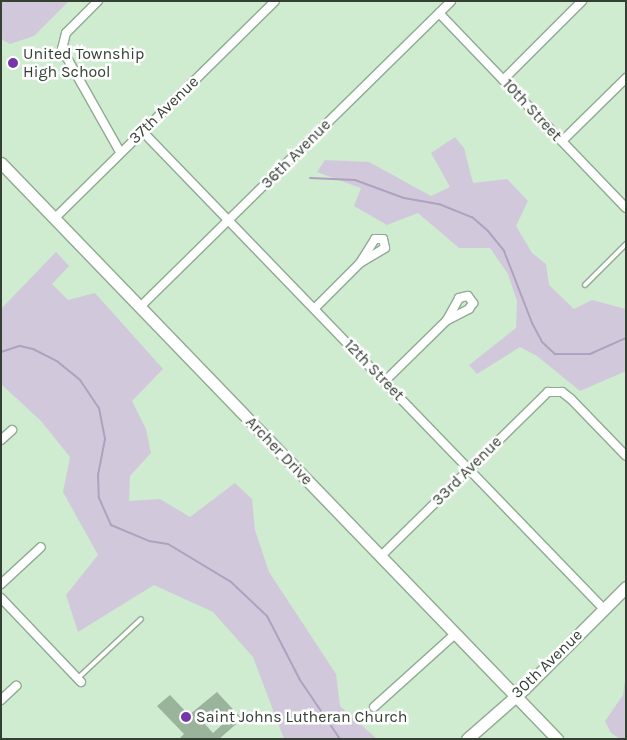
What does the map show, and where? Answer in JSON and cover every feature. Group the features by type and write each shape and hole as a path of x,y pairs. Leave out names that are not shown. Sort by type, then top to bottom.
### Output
{"street":[{"path":"98,1 66,33 62,44 67,61 120,152"},
{"name":"37th Avenue","path":"54,219 275,1"},
{"name":"36th Avenue","path":"140,307 451,1"},
{"path":"503,80 582,1"},
{"name":"10th Street","path":"438,14 626,208"},
{"path":"562,141 626,78"},
{"name":"12th Street","path":"142,131 604,609"},
{"name":"Archer Drive","path":"1,163 557,739"},
{"path":"315,308 360,263"},
{"path":"385,381 447,320"},
{"name":"33rd Avenue","path":"381,556 542,395 556,390 571,399 626,456"},
{"path":"1,440 12,430"},
{"path":"1,584 41,547"},
{"name":"30th Avenue","path":"467,739 516,696 626,587"},
{"path":"1,598 79,680"},
{"path":"374,707 455,634"},
{"path":"1,700 16,686"}],"lane":[{"path":"585,285 626,244"},
{"path":"79,680 140,619"}],"shaded area":[{"path":"1,1 69,1 34,36 10,44 1,39"},
{"path":"455,137 464,148 473,183 507,179 528,201 516,226 532,253 546,264 549,285 574,309 592,300 626,309 626,371 580,391 537,356 520,347 477,374 469,365 516,328 517,301 508,274 490,248 459,248 418,213 387,225 354,206 361,188 317,172 325,160 369,162 431,196 450,187 431,153"},
{"path":"56,252 69,266 52,284 68,300 95,293 163,369 132,401 146,429 151,453 130,476 129,501 160,499 190,517 235,483 252,499 255,530 269,572 336,674 340,706 377,739 284,739 253,657 213,612 154,585 78,632 66,595 98,555 63,492 70,457 41,421 1,384 1,309"},
{"path":"626,673 626,739 620,739 611,733 605,721 623,695"}],"building":[{"name":"Saint Johns Lutheran Church","path":"217,692 242,719 219,739 179,739 184,734 157,706 170,695 189,715","holes":["211,710 224,723 213,733 201,720"]}],"waterway":[{"path":"310,178 355,180 404,198 439,204 472,217 488,231 504,251 532,323 542,342 555,354 590,354 626,338"},
{"path":"1,352 20,346 33,349 58,362 80,380 99,408 105,439 98,474 99,498 111,525 149,541 168,544 231,582 267,616 300,680 340,739"}],"place":[{"name":"United Township High School","path":"13,63"},
{"name":"Saint Johns Lutheran Church","path":"186,717"}]}
